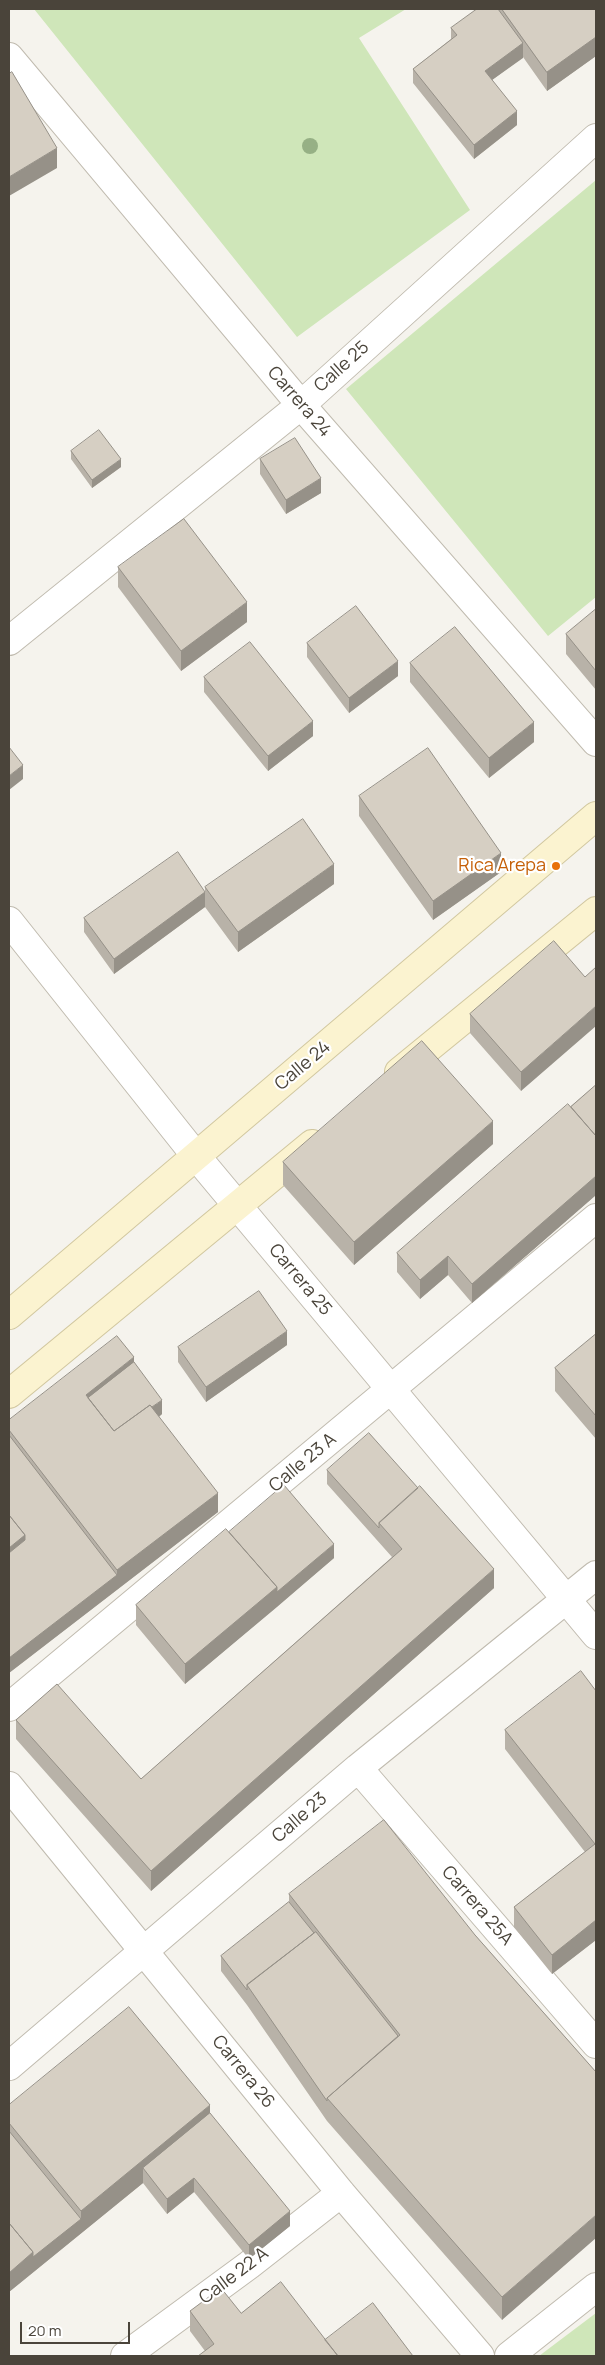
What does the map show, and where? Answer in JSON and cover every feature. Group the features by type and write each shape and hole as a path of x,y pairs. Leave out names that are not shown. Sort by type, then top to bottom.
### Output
{"street":[{"name":"Carrera 24","path":"9,57 301,405 596,742"},
{"name":"Calle 25","path":"9,641 301,405 596,138"},
{"name":"Calle 24","path":"9,1315 596,816"},
{"path":"382,1086 596,911"},
{"name":"Carrera 25","path":"9,921 196,1156 596,1635"},
{"path":"9,1394 329,1130"},
{"name":"Calle 23 A","path":"9,1707 392,1390 596,1218"},
{"name":"Calle 23","path":"9,2066 358,1768 596,1575"},
{"name":"Carrera 25A","path":"358,1768 596,2044"},
{"name":"Carrera 26","path":"9,1786 341,2193 480,2356"},
{"name":"Calle 22 A","path":"125,2356 249,2265 341,2193"},
{"path":"509,2356 596,2287"}],"green space":[{"path":"34,9 406,9 359,38 470,210 297,337"},
{"path":"596,180 596,597 548,636 346,389"},
{"path":"596,2313 595,2356 539,2356"}],"building":[{"path":"477,9 498,9 523,43 485,71 517,111 474,145 413,69 457,35 451,28"},
{"path":"502,9 596,9 596,37 547,72"},
{"path":"12,72 57,148 9,177 9,74"},
{"path":"99,430 121,459 92,480 71,451"},
{"path":"295,438 321,478 286,500 260,459"},
{"path":"184,519 247,602 181,651 118,567"},
{"path":"356,606 398,661 349,698 307,643"},
{"path":"596,609 596,671 566,634"},
{"path":"455,627 534,722 489,758 410,663"},
{"path":"250,642 313,721 268,756 204,677"},
{"path":"9,747 23,765 9,776"},
{"path":"428,748 501,853 433,901 359,796"},
{"path":"303,819 334,864 238,932 205,887"},
{"path":"178,852 205,892 114,959 84,918"},
{"path":"554,941 585,977 596,967 596,1006 521,1072 470,1014"},
{"path":"422,1041 493,1121 354,1242 283,1162"},
{"path":"596,1085 596,1136 571,1107"},
{"path":"568,1104 596,1136 596,1176 472,1284 448,1256 420,1280 397,1253"},
{"path":"259,1291 287,1331 206,1387 178,1347"},
{"path":"596,1334 596,1416 555,1368"},
{"path":"117,1336 134,1357 86,1395 114,1431 150,1405 218,1493 117,1570 9,1430 9,1420"},
{"path":"134,1362 162,1400 152,1407 150,1405 114,1431 88,1398"},
{"path":"369,1433 418,1488 379,1523 379,1528 327,1470"},
{"path":"9,1435 117,1575 9,1658 9,1553 25,1540 25,1535 9,1515"},
{"path":"284,1485 334,1544 277,1592 277,1587 229,1532"},
{"path":"420,1486 494,1569 151,1871 16,1720 57,1684 141,1779 402,1549 379,1523"},
{"path":"9,1515 25,1535 9,1548"},
{"path":"226,1529 277,1587 185,1664 136,1605"},
{"path":"581,1671 596,1691 596,1920 552,1955 514,1907 595,1844 505,1730"},
{"path":"384,1820 475,1935 596,2072 596,2215 502,2297 327,2098 400,2035 289,1894"},
{"path":"289,1902 314,1933 247,1985 247,1990 221,1956"},
{"path":"316,1932 398,2036 327,2098 327,2101 247,1985"},
{"path":"129,2007 210,2105 81,2211 9,2123 9,2105"},
{"path":"210,2113 290,2211 249,2245 194,2178 167,2199 143,2168"},
{"path":"9,2131 81,2219 33,2257 33,2252 9,2223"},
{"path":"9,2223 33,2252 9,2273"},
{"path":"281,2282 338,2356 198,2356 214,2344 190,2311 221,2288 241,2313"},
{"path":"373,2303 413,2356 338,2356 325,2340"}],"place":[{"name":"Rica Arepa","path":"556,866"}]}
